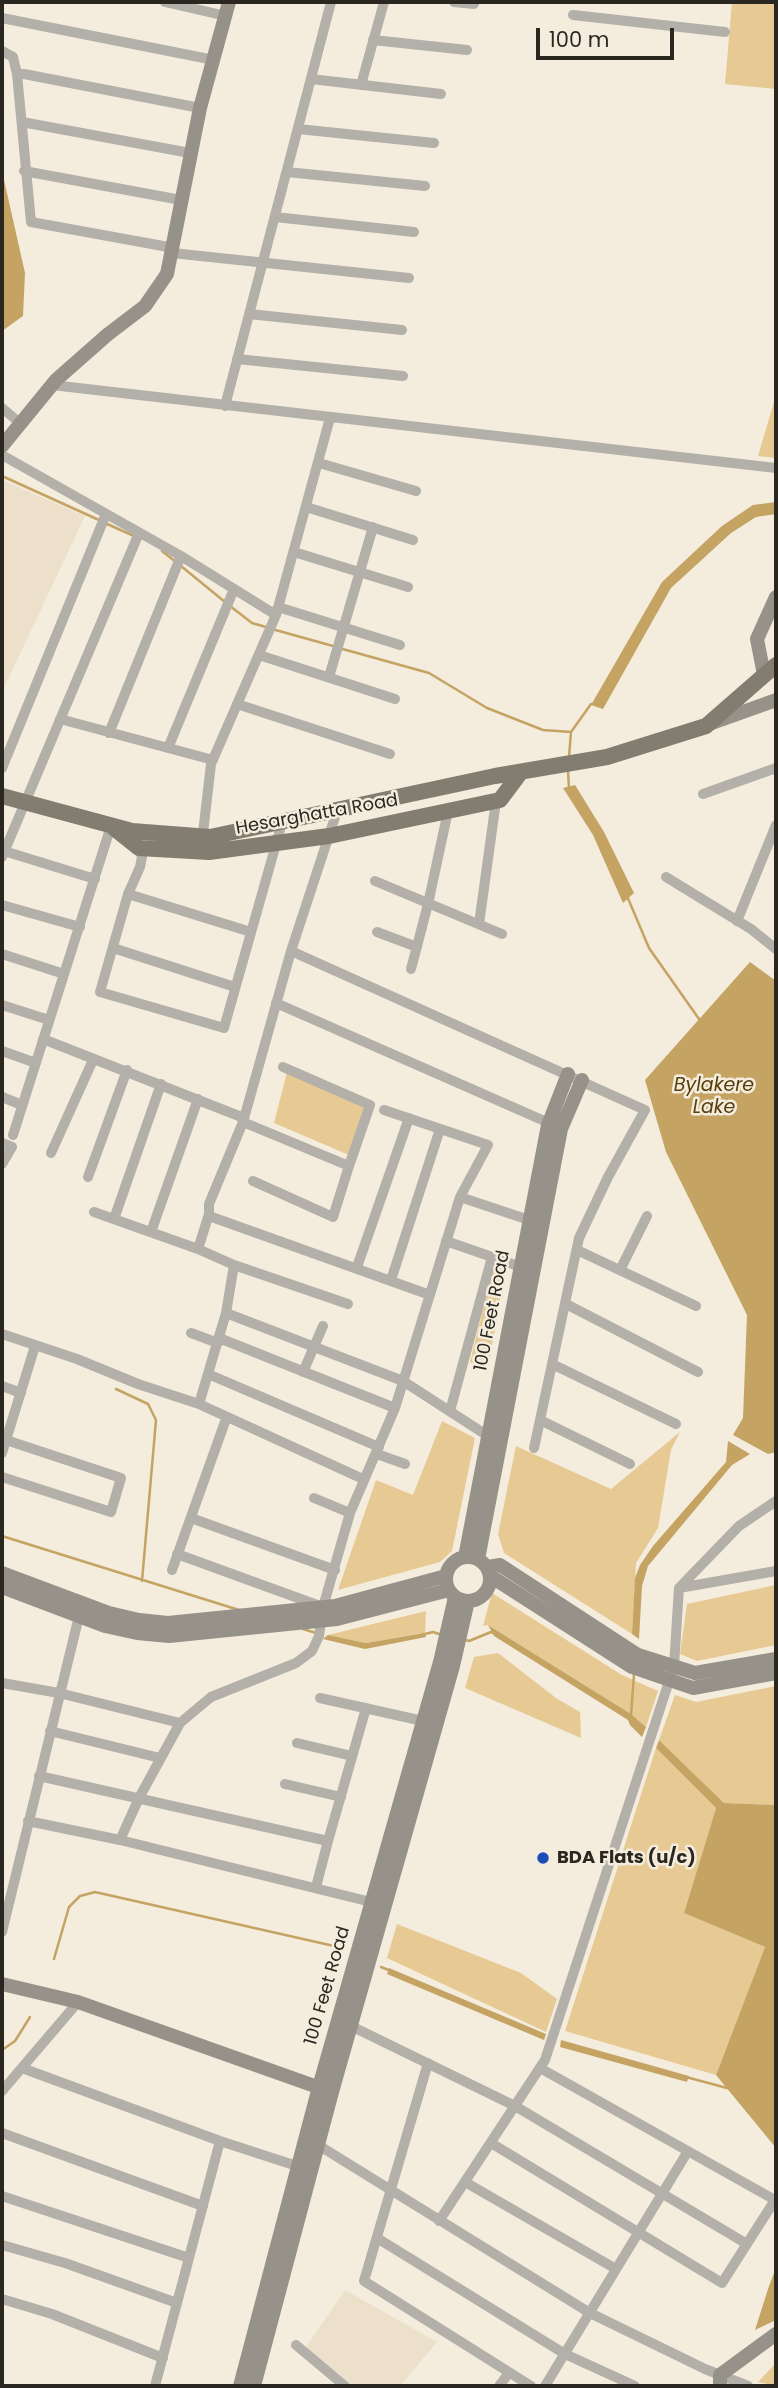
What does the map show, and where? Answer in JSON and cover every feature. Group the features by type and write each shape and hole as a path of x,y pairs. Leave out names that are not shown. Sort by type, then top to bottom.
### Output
{"main road":[{"path":"2,446 51,386 107,335 145,306 167,274 200,108 227,9"},
{"path":"706,726 770,670 757,639 776,597"},
{"name":"Hesarghatta Road","path":"2,796 131,831 211,837 522,772 607,757 776,701"},
{"path":"496,801 522,772"},
{"name":"Hesarghatta Road","path":"111,826 139,848 209,852 329,836 496,801"},
{"name":"100 Feet Road","path":"480,1566 488,1436 549,1122 575,1077"},
{"name":"100 Feet Road","path":"480,1566 561,1129 575,1077"},
{"path":"456,1598 453,1563 500,1566 620,1651 672,1673 698,1689 776,1673"},
{"path":"2,1587 81,1608 168,1622 322,1614 456,1598 477,1600 485,1593 480,1566"},
{"path":"2,1573 81,1608"},
{"name":"100 Feet Road","path":"254,2386 304,2169 318,2145 325,2089 351,2026 446,1664 456,1598"},
{"path":"672,1673 699,1674 776,1659"},
{"name":"100 Feet Road","path":"240,2386 304,2169 372,1902 423,1721 446,1664"},
{"path":"2,1984 78,2002 325,2089"},
{"path":"720,2381 776,2334"}],"street":[{"path":"166,2 227,9"},
{"path":"225,406 331,2"},
{"path":"361,85 384,2"},
{"path":"454,2 474,4"},
{"path":"573,15 725,32"},
{"path":"2,18 214,60"},
{"path":"373,40 467,50"},
{"path":"2,51 13,57 17,74 23,122 24,171 31,222 173,251 409,278"},
{"path":"17,74 200,108"},
{"path":"311,79 441,94"},
{"path":"23,122 190,153"},
{"path":"298,129 434,143"},
{"path":"24,171 181,200"},
{"path":"286,172 425,186"},
{"path":"275,217 414,232"},
{"path":"249,314 402,330"},
{"path":"237,359 403,376"},
{"path":"51,386 776,468"},
{"path":"2,408 20,423"},
{"path":"203,833 213,760 277,611 330,418"},
{"path":"2,455 277,611 400,645"},
{"path":"319,463 416,491"},
{"path":"306,507 413,540"},
{"path":"2,768 106,514"},
{"path":"329,677 373,527"},
{"path":"94,879 3,854 139,533"},
{"path":"293,552 408,587"},
{"path":"109,733 181,556"},
{"path":"168,748 234,589"},
{"path":"259,654 395,699"},
{"path":"237,704 390,754"},
{"path":"60,719 213,760"},
{"path":"703,794 776,768"},
{"path":"479,924 496,801"},
{"path":"198,1249 209,1216 209,1204 243,1120 291,951 337,811"},
{"path":"411,969 448,811"},
{"path":"131,831 142,857 128,894 100,992 224,1028 282,823"},
{"path":"737,921 776,825"},
{"path":"13,1135 111,826"},
{"path":"666,877 751,929 776,950"},
{"path":"375,881 502,934"},
{"path":"128,894 251,932"},
{"path":"2,905 79,927"},
{"path":"377,932 417,947"},
{"path":"113,948 235,987"},
{"path":"291,951 645,1110 608,1177 579,1238 534,1448"},
{"path":"2,954 64,974"},
{"path":"276,1003 549,1122"},
{"path":"2,1005 49,1020"},
{"path":"43,1040 198,1099 349,1166"},
{"path":"2,1051 36,1063"},
{"path":"51,1153 93,1060"},
{"path":"253,1181 333,1216 370,1105 283,1067"},
{"path":"88,1177 127,1070"},
{"path":"114,1219 161,1084"},
{"path":"2,1097 22,1105"},
{"path":"150,1232 198,1099"},
{"path":"120,1840 139,1798 180,1723 211,1697 296,1663 312,1651 319,1636 322,1614 350,1513 395,1408 460,1197 488,1144 384,1110"},
{"path":"356,1267 409,1118"},
{"path":"391,1280 440,1129"},
{"path":"2,1143 12,1147 2,1164"},
{"path":"460,1197 530,1220"},
{"path":"93,1212 348,1304"},
{"path":"209,1216 430,1295"},
{"path":"620,1270 647,1216"},
{"path":"446,1241 521,1267"},
{"path":"577,1250 696,1306"},
{"path":"450,1411 492,1257"},
{"path":"199,1404 226,1313 234,1265"},
{"path":"566,1304 698,1372"},
{"path":"226,1313 403,1381 488,1436"},
{"path":"303,1372 323,1326"},
{"path":"191,1333 218,1340 395,1408"},
{"path":"2,1334 199,1404 363,1479"},
{"path":"2,1453 5,1434 35,1346"},
{"path":"552,1364 676,1424"},
{"path":"208,1374 405,1464"},
{"path":"2,1386 21,1393"},
{"path":"172,1570 226,1419"},
{"path":"540,1420 630,1464"},
{"path":"2,1477 111,1512 121,1479 5,1434"},
{"path":"314,1498 350,1513"},
{"path":"439,2221 545,2060 672,1673 679,1588 739,1525 776,1501"},
{"path":"191,1518 335,1570"},
{"path":"177,1554 322,1614"},
{"path":"679,1588 776,1571"},
{"path":"2,1932 81,1608"},
{"path":"2,1683 59,1693 180,1723"},
{"path":"320,1698 423,1721"},
{"path":"316,1887 366,1708"},
{"path":"50,1731 160,1758"},
{"path":"297,1743 352,1756"},
{"path":"39,1776 328,1841"},
{"path":"285,1784 341,1797"},
{"path":"28,1821 120,1840 372,1902"},
{"path":"2,2091 78,2002"},
{"path":"351,2026 515,2106 747,2244"},
{"path":"428,2063 365,2281 531,2386"},
{"path":"22,2068 304,2169"},
{"path":"491,2143 722,2283 775,2200 540,2068"},
{"path":"2,2133 203,2206"},
{"path":"155,2386 220,2141"},
{"path":"318,2145 590,2313 720,2381 748,2386"},
{"path":"545,2386 688,2151"},
{"path":"465,2182 616,2269"},
{"path":"2,2196 189,2258"},
{"path":"377,2238 565,2354 635,2386"},
{"path":"2,2245 65,2263 177,2303"},
{"path":"2,2299 52,2314 163,2358"},
{"path":"296,2345 342,2385"},
{"path":"499,2386 509,2373"}],"shaded area":[{"path":"732,2 776,2 776,89 725,84"},
{"path":"776,395 776,458 758,456"},
{"path":"2,480 85,516 2,692"},
{"path":"287,1072 364,1107 349,1155 274,1123"},
{"path":"494,1265 506,1269 487,1373 470,1362"},
{"path":"442,1421 475,1438 452,1551 440,1562 338,1590 376,1480 413,1495"},
{"path":"680,1432 671,1450 658,1528 636,1563 632,1634 504,1553 498,1534 516,1446 611,1489"},
{"path":"776,1585 776,1645 697,1661 680,1654 687,1604"},
{"path":"492,1593 622,1675 658,1691 646,1727 631,1714 488,1625 483,1626"},
{"path":"426,1611 425,1633 366,1643 328,1635"},
{"path":"498,1653 556,1698 580,1712 581,1738 465,1688 474,1657"},
{"path":"776,1686 776,1805 724,1803 659,1740 675,1695 696,1702"},
{"path":"656,1748 716,1808 684,1913 765,1947 716,2075 565,2031"},
{"path":"397,1924 521,1973 557,1999 546,2032 387,1958"},
{"path":"345,2290 437,2342 400,2386 354,2386 306,2347"},
{"path":"776,2363 776,2386 758,2382"}],"water":[{"path":"2,171 25,273 23,316 2,331"},
{"path":"776,502 776,514 756,517 731,533 671,588 603,709 591,705 662,582 722,526 753,505"},
{"path":"575,785 604,832 634,893 623,903 593,835 563,788"},
{"name":"Bylakere Lake","path":"750,962 776,981 776,1452 768,1454 733,1435 743,1418 747,1315 666,1152 645,1080"},
{"path":"728,1441 750,1454 732,1465 648,1566 642,1586 639,1639 632,1634 635,1578 640,1565 653,1546 726,1462"},
{"path":"488,1625 631,1714 646,1727 642,1737 628,1720 494,1636"},
{"path":"425,1633 426,1637 365,1649 323,1639 328,1635 366,1643"},
{"path":"659,1740 724,1803 776,1805 776,2148 716,2075 765,1947 684,1913 716,1808 656,1748"},
{"path":"389,1968 546,2034 544,2040 387,1974"},
{"path":"561,2040 689,2076 687,2082 560,2047"},
{"path":"776,2268 776,2320 755,2330 769,2286"}],"waterway":[{"path":"2,476 99,520"},
{"path":"105,523 134,536"},
{"path":"162,551 176,562"},
{"path":"181,566 225,602"},
{"path":"230,606 252,623 266,627"},
{"path":"272,629 333,646"},
{"path":"339,648 429,673 487,708 543,730 571,732"},
{"path":"569,757 571,732 591,704"},
{"path":"568,771 569,789"},
{"path":"627,896 649,948 699,1019"},
{"path":"116,1389 148,1404 156,1420 142,1581"},
{"path":"2,1536 239,1610"},
{"path":"303,1629 316,1633"},
{"path":"421,1635 433,1632 442,1635"},
{"path":"466,1640 491,1632 495,1634"},
{"path":"631,1715 634,1674"},
{"path":"54,1959 69,1907 80,1896 95,1892 334,1946"},
{"path":"381,1967 391,1971"},
{"path":"2,2050 15,2041 30,2017"},
{"path":"686,2077 727,2088"}],"place":[{"name":"BDA Flats (u/c)","path":"543,1858"}]}
